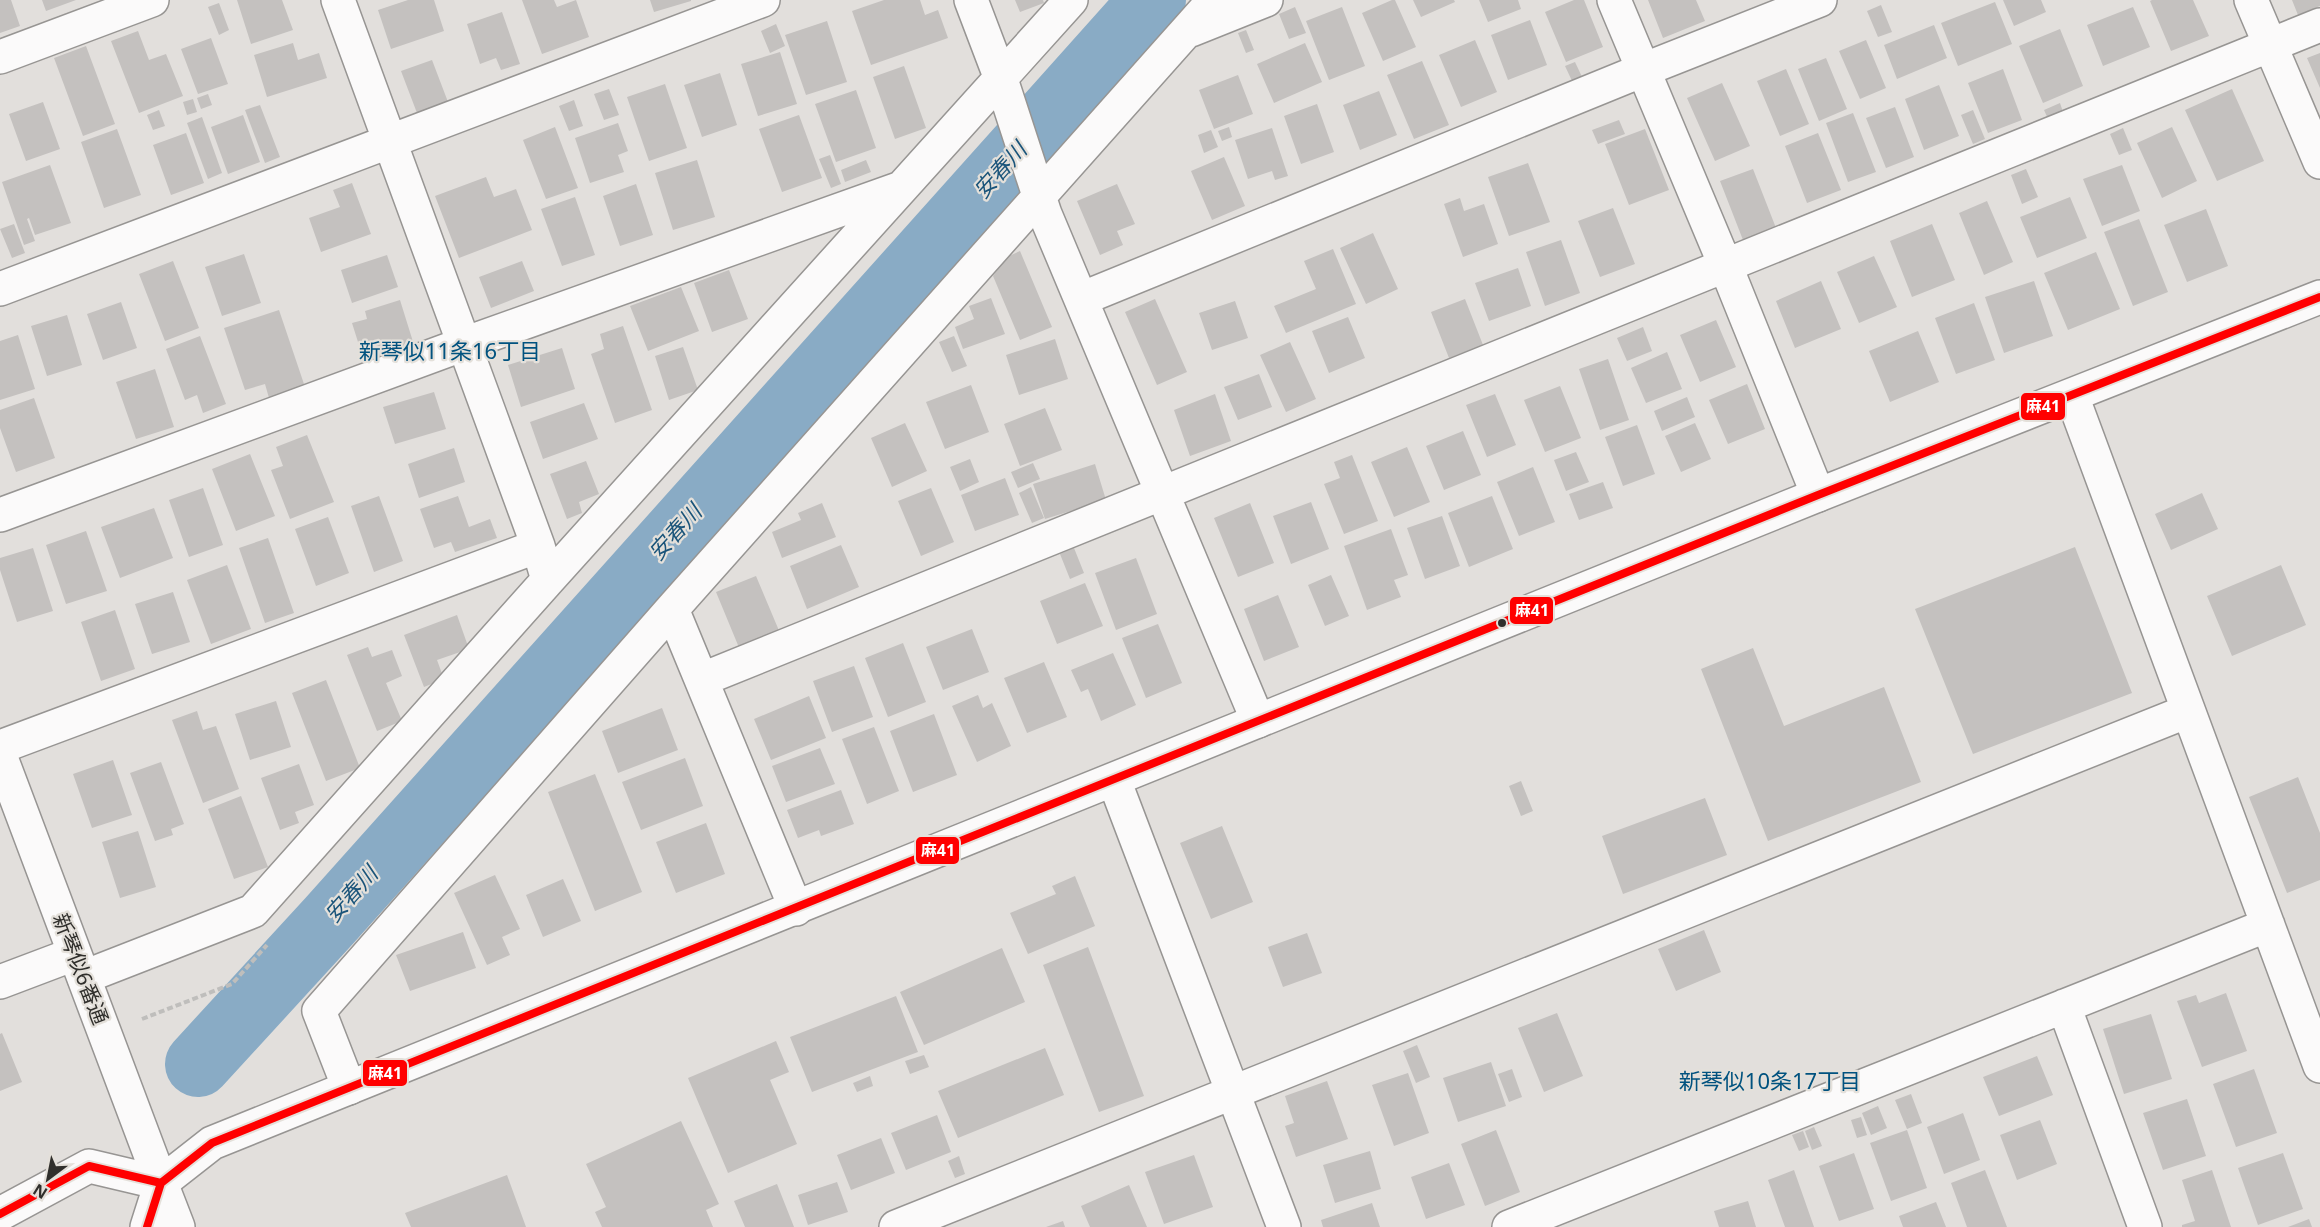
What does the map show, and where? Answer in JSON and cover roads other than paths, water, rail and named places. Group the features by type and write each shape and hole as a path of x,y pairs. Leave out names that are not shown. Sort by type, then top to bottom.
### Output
{"street":[{"path":"0,57 152,0"},
{"path":"338,0 538,546 548,580"},
{"path":"0,289 763,0"},
{"path":"971,0 1001,79 1036,185 1081,299 1258,721"},
{"path":"0,982 79,966 253,911 1071,0"},
{"path":"349,1088 319,1011 672,609 1036,185 1214,0"},
{"path":"1184,33 1266,0"},
{"path":"1614,0 1726,267 1818,495"},
{"path":"1081,299 1821,0"},
{"path":"2251,0 2320,162"},
{"path":"703,679 2320,25"},
{"path":"0,515 464,344 903,187"},
{"path":"147,1227 161,1183 212,1143 1818,495 2320,297"},
{"path":"2072,396 2320,1066"},
{"path":"0,747 538,546"},
{"path":"672,609 703,679 796,909"},
{"path":"896,1227 2188,711"},
{"name":"新琴似6番通","path":"0,755 178,1227"},
{"path":"1114,780 1284,1227"},
{"path":"1509,1227 2268,925"},
{"path":"2064,1006 2142,1226"},
{"path":"0,1214 89,1166 161,1183"}],"waterway":[{"name":"安春川","path":"198,1064 330,920 1153,0"}],"district":[{"name":"新琴似11条16丁目","path":"450,351"},
{"name":"新琴似10条17丁目","path":"1770,1081"}]}
